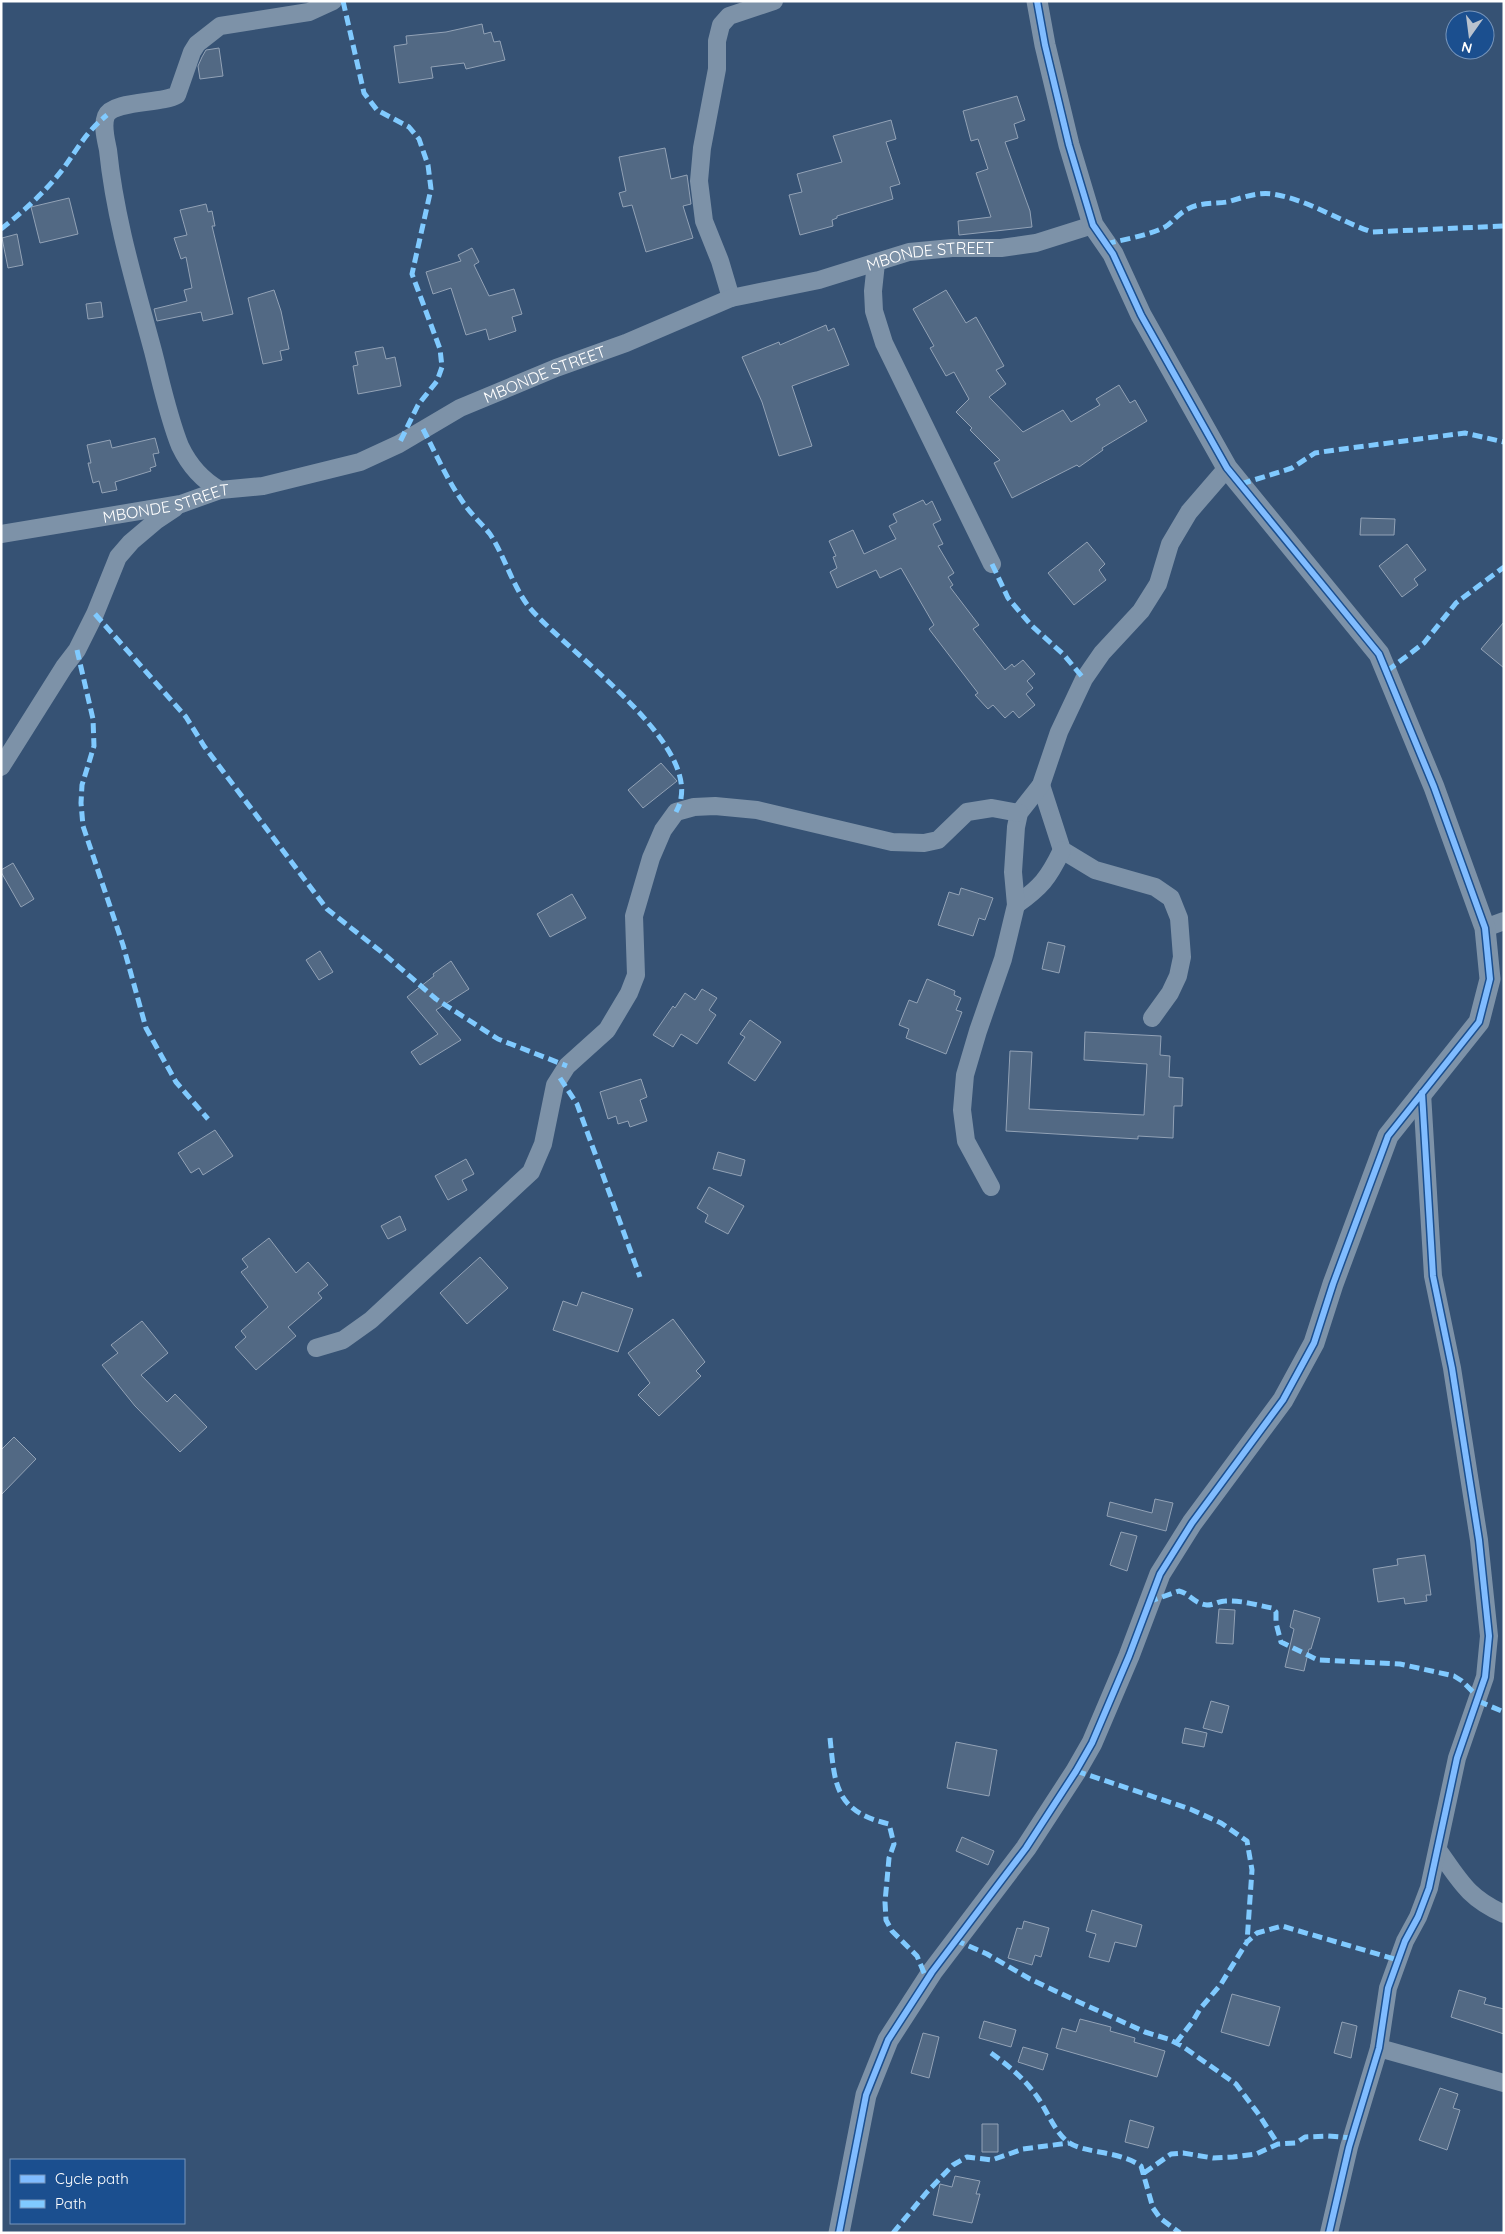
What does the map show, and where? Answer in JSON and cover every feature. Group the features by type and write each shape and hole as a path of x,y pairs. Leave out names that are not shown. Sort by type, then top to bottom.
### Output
{"street":[{"path":"220,490 206,482 192,467 180,446 120,233 110,171 105,121 108,112 117,108 166,99 177,95 192,52 197,44 220,26 309,12 334,1"},
{"path":"731,298 720,261 704,221 699,180 702,148 717,69 717,41 721,25 729,16 774,1"},
{"path":"839,2233 866,2096 888,2040 955,1940 1026,1848 1092,1743 1160,1574 1192,1523 1283,1400 1314,1344 1333,1284 1388,1136 1479,1022 1490,979 1494,924 1434,787 1379,654 1227,468 1141,316 1113,254 1093,224 1069,145 1045,45 1037,1"},
{"name":"MBONDE STREET","path":"1,534 181,504 220,490 263,486 360,462 399,444 460,408 556,368 626,343 731,298 819,280 909,252 952,248 1001,248 1036,243 1093,224"},
{"path":"876,263 873,291 874,311 884,343 992,564"},
{"path":"991,1187 966,1141 962,1110 965,1075 1003,959 1016,906 1014,864 1016,826 1019,813 1041,785 1059,732 1084,679 1102,654 1141,611 1158,584 1170,544 1190,512 1227,468"},
{"path":"1,767 64,666 77,650 95,614 118,557 131,542 157,520 181,504"},
{"path":"1041,785 1062,850 1095,870 1155,887 1171,898 1179,918 1182,957 1178,976 1170,993 1152,1018"},
{"path":"316,1348 343,1340 371,1320 531,1172 543,1144 555,1085 567,1066 606,1030 629,993 636,975 634,916 651,858 663,830 676,812 694,807 715,806 756,810 892,842 924,843 938,840 967,812 992,808 1019,813"},
{"path":"1016,906 1039,888 1051,872 1062,850"},
{"path":"1329,2233 1349,2147 1379,2048 1388,1988 1403,1947 1429,1888 1457,1758 1485,1677 1489,1636 1479,1540 1452,1368 1433,1276 1422,1093"},
{"path":"1438,1850 1465,1888 1483,1905 1504,1914"},
{"path":"1379,2048 1504,2083"}],"building":[{"path":"482,24 484,34 491,32 494,42 500,41 505,60 466,69 464,63 431,67 433,78 399,83 394,46 407,44 406,36 446,32"},
{"path":"219,48 223,76 200,79 198,66 206,50"},
{"path":"1017,96 1025,120 1014,124 1018,138 1005,142 1030,211 1032,227 959,235 958,221 991,217 976,173 988,169 978,139 971,141 963,111"},
{"path":"891,120 896,139 886,142 900,184 890,187 893,199 837,216 837,218 832,220 833,226 800,235 789,195 802,192 797,174 842,162 833,136"},
{"path":"665,148 671,179 687,175 691,204 683,206 693,238 646,252 632,205 623,207 619,193 626,191 619,157"},
{"path":"69,198 78,234 40,243 31,207"},
{"path":"206,204 208,212 212,211 215,226 212,226 233,314 203,321 201,312 157,321 154,309 187,301 184,290 192,288 186,257 181,259 174,238 187,235 180,210"},
{"path":"17,234 23,265 8,268 2,238"},
{"path":"472,248 479,262 474,265 489,296 514,289 522,314 512,317 516,331 489,340 486,329 466,335 451,288 433,294 426,272 461,261 458,255"},
{"path":"274,290 281,311 289,349 280,351 282,360 263,364 248,298"},
{"path":"946,290 966,323 976,317 1004,366 996,370 1006,384 989,397 1023,432 1063,410 1071,422 1100,405 1096,399 1119,385 1130,403 1135,400 1147,421 1102,448 1103,450 1079,467 1077,465 1012,498 994,463 1000,460 970,430 972,428 956,412 969,399 954,372 946,376 930,348 934,346 913,309"},
{"path":"101,302 103,317 88,319 86,304"},
{"path":"826,325 828,331 834,328 849,365 792,386 812,446 779,456 762,402 742,357 779,342 780,345"},
{"path":"383,347 386,359 395,357 401,386 358,394 353,366 358,365 355,352"},
{"path":"155,438 159,453 153,454 156,466 150,468 151,471 115,482 117,490 102,493 99,481 93,483 88,463 91,463 87,445 110,440 112,448"},
{"path":"923,500 926,505 932,501 941,520 933,524 943,544 938,546 954,573 948,577 953,585 950,587 979,625 973,629 1005,670 1012,664 1014,667 1023,660 1035,674 1027,681 1033,688 1026,694 1035,705 1019,718 1013,711 1005,718 993,705 988,709 975,695 978,693 929,629 934,625 901,568 880,578 876,570 837,588 830,572 837,568 833,557 836,556 829,541 853,530 864,554 896,539 889,526 897,522 893,514"},
{"path":"1361,518 1395,519 1394,535 1360,535"},
{"path":"1087,542 1105,564 1099,570 1106,580 1074,605 1048,573"},
{"path":"1407,544 1426,570 1414,579 1418,585 1402,597 1379,566"},
{"path":"1504,622 1504,668 1481,649"},
{"path":"661,763 677,781 643,808 628,790"},
{"path":"13,863 34,899 21,907 1,872 1,870"},
{"path":"961,888 993,898 985,920 979,918 973,936 938,925 949,892 959,895"},
{"path":"572,894 586,918 550,937 537,914"},
{"path":"1048,942 1065,946 1059,973 1042,969"},
{"path":"320,951 333,972 319,980 306,960"},
{"path":"451,961 469,989 436,1010 461,1040 420,1065 411,1052 438,1034 407,997"},
{"path":"927,979 955,991 954,995 961,998 956,1010 962,1012 946,1054 906,1038 909,1029 899,1025 909,1000 917,1003"},
{"path":"702,989 717,998 709,1010 716,1015 697,1044 681,1034 673,1047 653,1035 673,1006 675,1008 685,993 695,1000"},
{"path":"750,1020 781,1042 755,1081 728,1063 745,1037 740,1034"},
{"path":"1085,1032 1161,1036 1160,1055 1170,1056 1169,1077 1183,1078 1182,1106 1174,1106 1173,1138 1138,1136 1138,1139 1006,1131 1010,1051 1032,1052 1029,1109 1144,1115 1147,1064 1084,1060"},
{"path":"641,1079 647,1097 640,1100 647,1121 630,1127 628,1121 618,1124 616,1116 608,1119 600,1092"},
{"path":"215,1130 233,1156 203,1175 199,1168 191,1173 178,1153"},
{"path":"718,1152 745,1160 741,1176 713,1169"},
{"path":"466,1159 474,1174 462,1180 467,1190 448,1200 435,1176"},
{"path":"709,1187 744,1206 728,1234 705,1222 708,1215 697,1208"},
{"path":"400,1216 406,1230 388,1239 381,1226"},
{"path":"269,1238 296,1273 308,1262 328,1285 318,1293 322,1298 288,1327 296,1336 256,1370 235,1347 246,1337 241,1331 268,1307 241,1272 248,1267 242,1259"},
{"path":"480,1257 508,1288 467,1324 440,1293"},
{"path":"582,1292 633,1309 618,1352 553,1330 563,1301 577,1306"},
{"path":"673,1319 705,1362 696,1371 701,1376 659,1416 638,1395 650,1383 628,1353"},
{"path":"142,1321 168,1353 141,1375 167,1402 175,1394 207,1427 180,1452 135,1406 102,1365 118,1353 111,1345"},
{"path":"14,1437 36,1459 1,1495 1,1450"},
{"path":"1155,1499 1173,1503 1166,1531 1107,1516 1110,1502 1152,1513"},
{"path":"1121,1532 1137,1536 1127,1571 1110,1565"},
{"path":"1425,1555 1431,1595 1426,1595 1427,1601 1405,1604 1404,1598 1378,1602 1373,1569 1398,1565 1397,1559"},
{"path":"1219,1609 1235,1610 1233,1644 1216,1643"},
{"path":"1294,1610 1320,1618 1311,1649 1309,1649 1304,1671 1285,1667 1294,1629 1290,1627"},
{"path":"1211,1701 1229,1706 1222,1733 1203,1728"},
{"path":"1185,1728 1207,1733 1204,1747 1182,1743"},
{"path":"956,1742 997,1750 989,1796 947,1788"},
{"path":"962,1837 994,1851 988,1865 956,1851"},
{"path":"1092,1910 1142,1925 1136,1947 1115,1942 1109,1962 1089,1957 1096,1934 1086,1931"},
{"path":"1024,1921 1049,1928 1041,1957 1035,1955 1032,1965 1008,1958 1017,1928 1022,1929"},
{"path":"1459,1990 1486,1998 1484,2004 1504,2009 1504,2034 1451,2017"},
{"path":"1232,1994 1280,2007 1269,2046 1221,2032"},
{"path":"1080,2019 1111,2027 1110,2031 1135,2038 1134,2042 1165,2051 1157,2077 1056,2048 1062,2028 1076,2032"},
{"path":"984,2021 1016,2030 1011,2047 979,2038"},
{"path":"1342,2022 1357,2026 1351,2058 1334,2053"},
{"path":"923,2033 939,2037 929,2078 911,2073"},
{"path":"1023,2047 1048,2054 1043,2070 1018,2062"},
{"path":"1440,2088 1458,2094 1453,2108 1460,2110 1447,2150 1419,2140"},
{"path":"1130,2120 1154,2127 1148,2148 1125,2142"},
{"path":"982,2124 998,2124 998,2152 982,2152"},
{"path":"955,2176 980,2181 976,2194 980,2194 972,2223 933,2215 940,2184 952,2187"}],"marked path":[{"path":"343,1 364,93 377,110 409,127 419,139 428,165 431,189 412,274 440,349 442,367 437,381 418,405 399,444"},
{"path":"1,229 49,185 88,134 107,115"},
{"path":"1106,244 1143,235 1165,227 1191,207 1227,202 1260,194 1272,194 1298,200 1372,232 1504,226"},
{"path":"423,429 459,496 490,534 518,590 529,607 546,625 623,695 667,748 679,774 681,798 676,812"},
{"path":"1241,484 1292,468 1315,453 1465,433 1504,442"},
{"path":"992,564 1008,598 1031,625 1064,655 1084,679"},
{"path":"1387,671 1424,643 1456,603 1504,567"},
{"path":"95,614 186,717 204,746 327,909 384,954 436,999 498,1039 567,1066"},
{"path":"77,650 93,719 94,746 82,785 83,826 123,945 146,1028 176,1082 208,1119"},
{"path":"560,1078 577,1104 640,1277"},
{"path":"1148,1602 1179,1591 1207,1605 1231,1601 1272,1608 1276,1612 1276,1623 1281,1642 1318,1660 1400,1664 1454,1676 1462,1681 1479,1698"},
{"path":"1478,1701 1504,1712"},
{"path":"830,1738 834,1770 841,1794 848,1804 858,1812 871,1819 889,1824 894,1844 889,1858 885,1902 886,1920 892,1931 917,1956 927,1980"},
{"path":"1076,1771 1190,1809 1221,1823 1247,1841 1252,1870 1247,1942"},
{"path":"1176,2043 1200,2009 1221,1984 1247,1942 1257,1933 1282,1926 1398,1960"},
{"path":"955,1940 987,1954 1030,1979 1081,2003 1145,2032 1168,2039 1182,2046 1236,2084 1278,2144"},
{"path":"991,2053 1028,2085 1059,2133 1068,2142 1083,2149 1122,2157 1141,2166 1153,2208 1160,2218 1180,2233"},
{"path":"1144,2173 1171,2154 1183,2153 1213,2158 1233,2157 1256,2154 1278,2144 1296,2143 1305,2137 1352,2138"},
{"path":"893,2233 927,2192 953,2165 967,2157 992,2160 1023,2149 1069,2143"}],"cycle path":[{"path":"839,2233 866,2095 888,2040 932,1972 1026,1848 1092,1743 1129,1656 1160,1574 1192,1523 1283,1400 1314,1343 1333,1284 1388,1136 1479,1022 1490,979 1485,928 1434,787 1379,654 1227,468 1141,315 1113,254 1093,225 1069,145 1045,45 1037,1"},
{"path":"1329,2233 1349,2147 1379,2048 1388,1988 1405,1941 1418,1917 1429,1888 1457,1758 1485,1677 1489,1636 1479,1540 1452,1368 1433,1276 1422,1093"}]}
